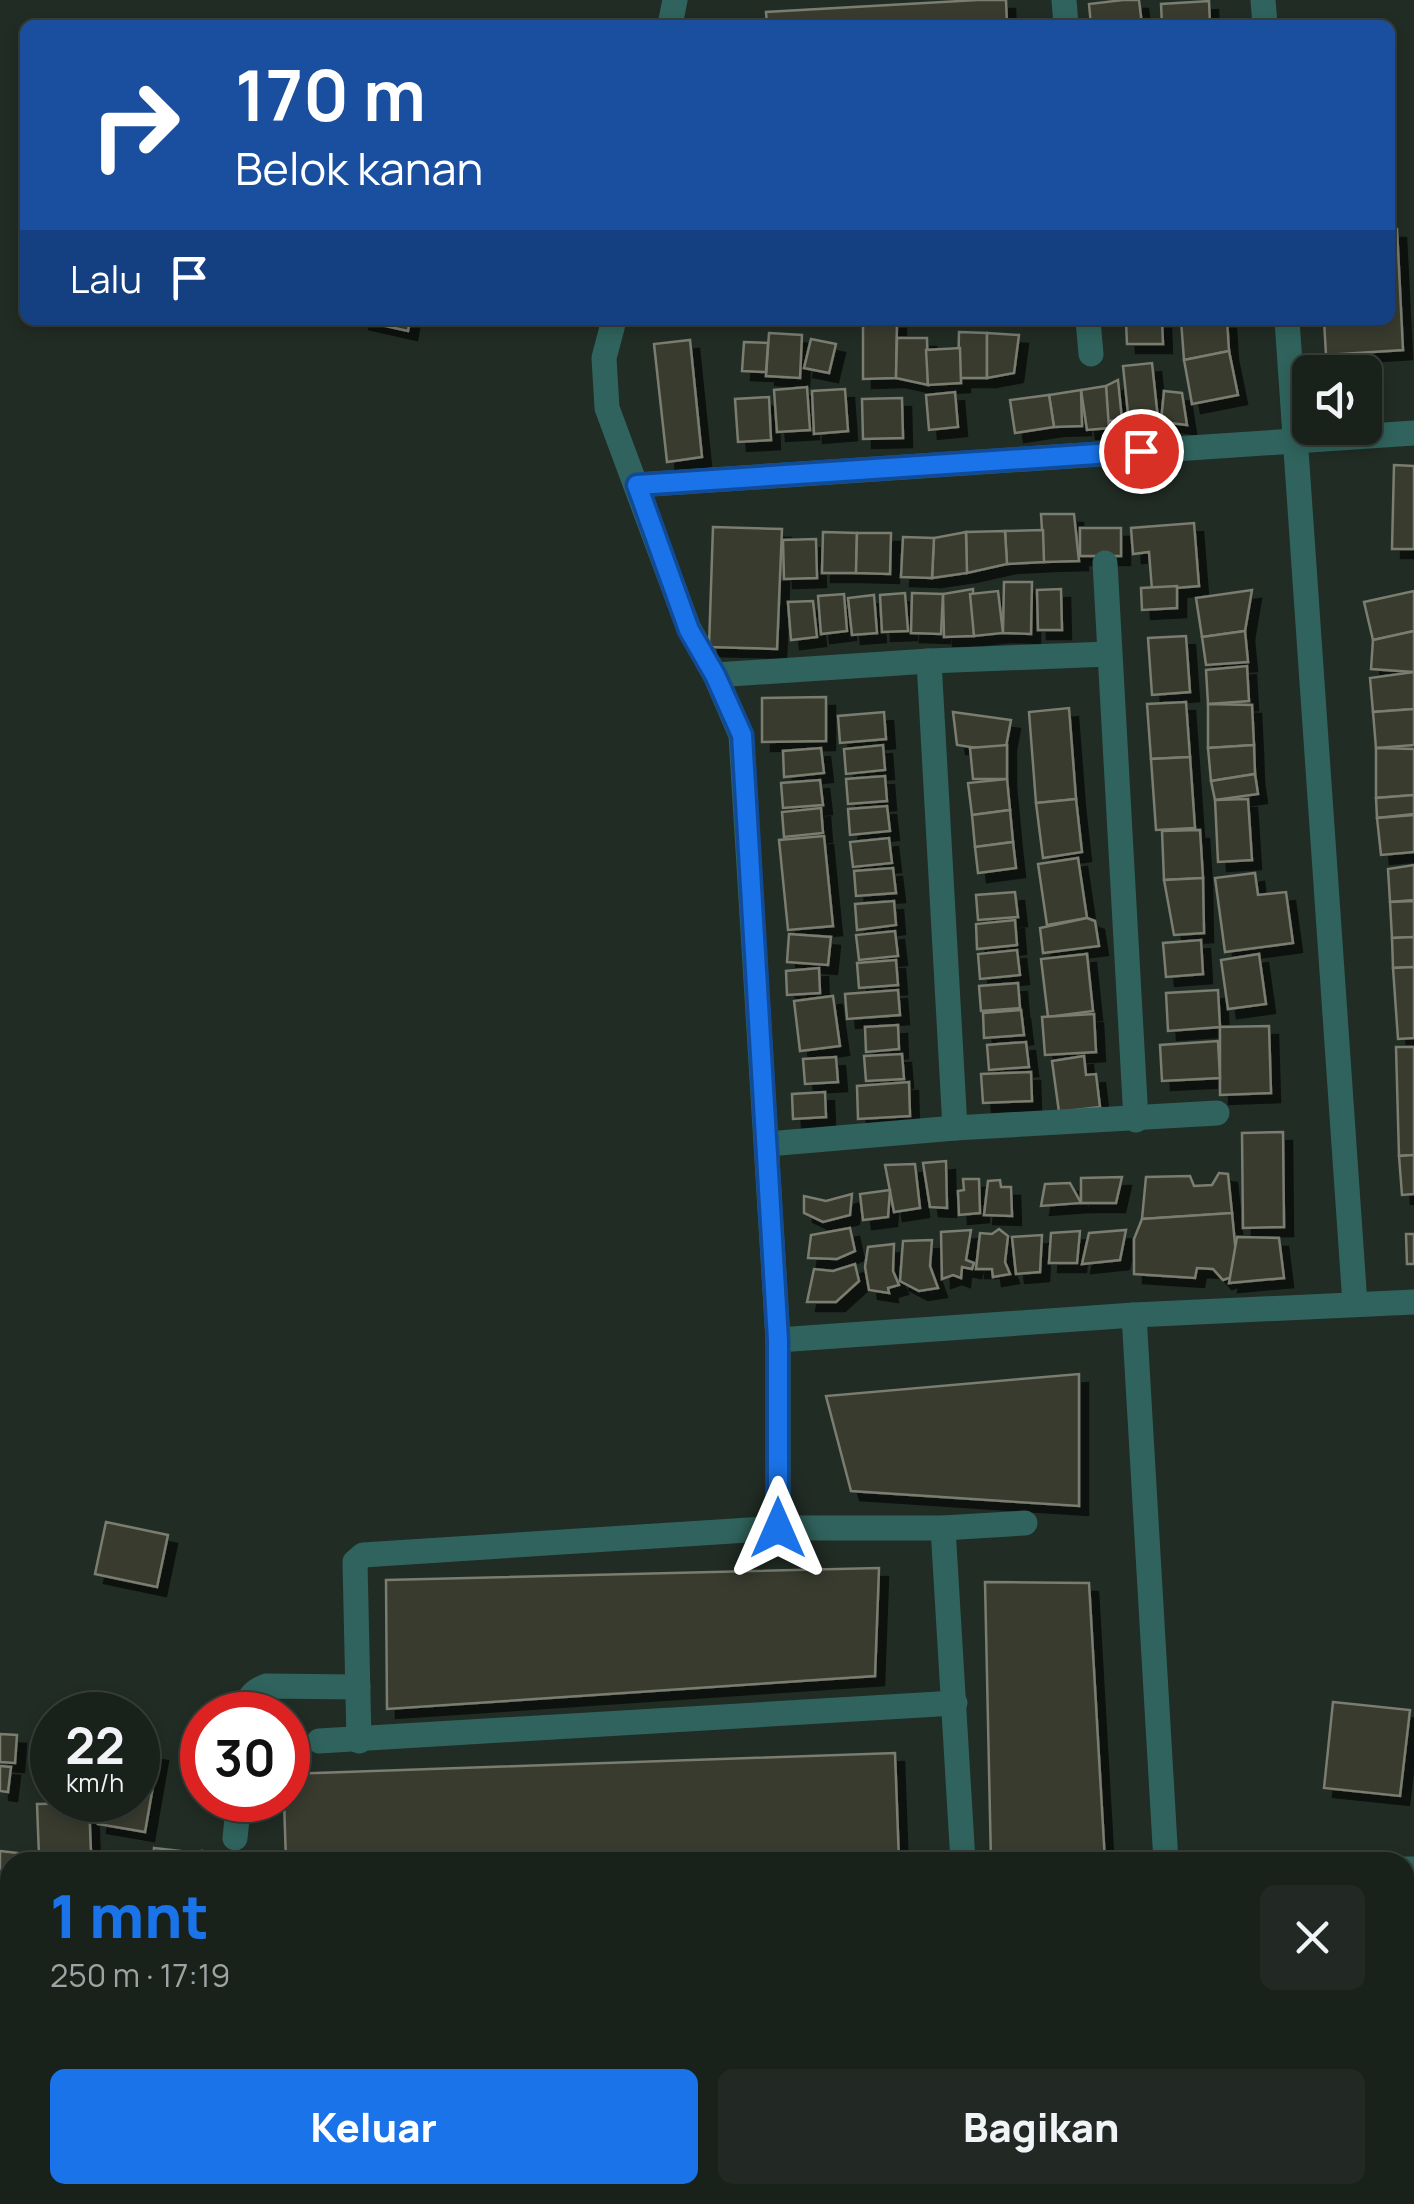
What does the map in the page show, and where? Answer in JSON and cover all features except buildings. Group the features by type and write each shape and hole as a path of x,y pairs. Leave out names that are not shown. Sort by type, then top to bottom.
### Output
{"street":[{"path":"613,325 604,358 607,408 689,630 742,735 778,1340 778,1528"},
{"path":"1088,325 1091,354"},
{"path":"1287,325 1292,387"},
{"path":"1382,435 1414,433"},
{"path":"637,485 1292,441"},
{"path":"1296,445 1356,1304"},
{"path":"1106,563 1136,1120"},
{"path":"715,675 1109,654"},
{"path":"930,661 955,1128"},
{"path":"768,1144 955,1128 1217,1114"},
{"path":"778,1340 1134,1315 1414,1302"},
{"path":"1134,1315 1165,1852"},
{"path":"359,1741 356,1562 363,1555 778,1528 943,1528 1025,1523"},
{"path":"943,1528 962,1852"},
{"path":"254,1692 266,1686 358,1687"},
{"path":"319,1741 955,1703"},
{"path":"235,1838 237,1822"}],"route":[{"path":"778,1528 778,1340 742,735 689,630 637,485 1141,451"}]}
